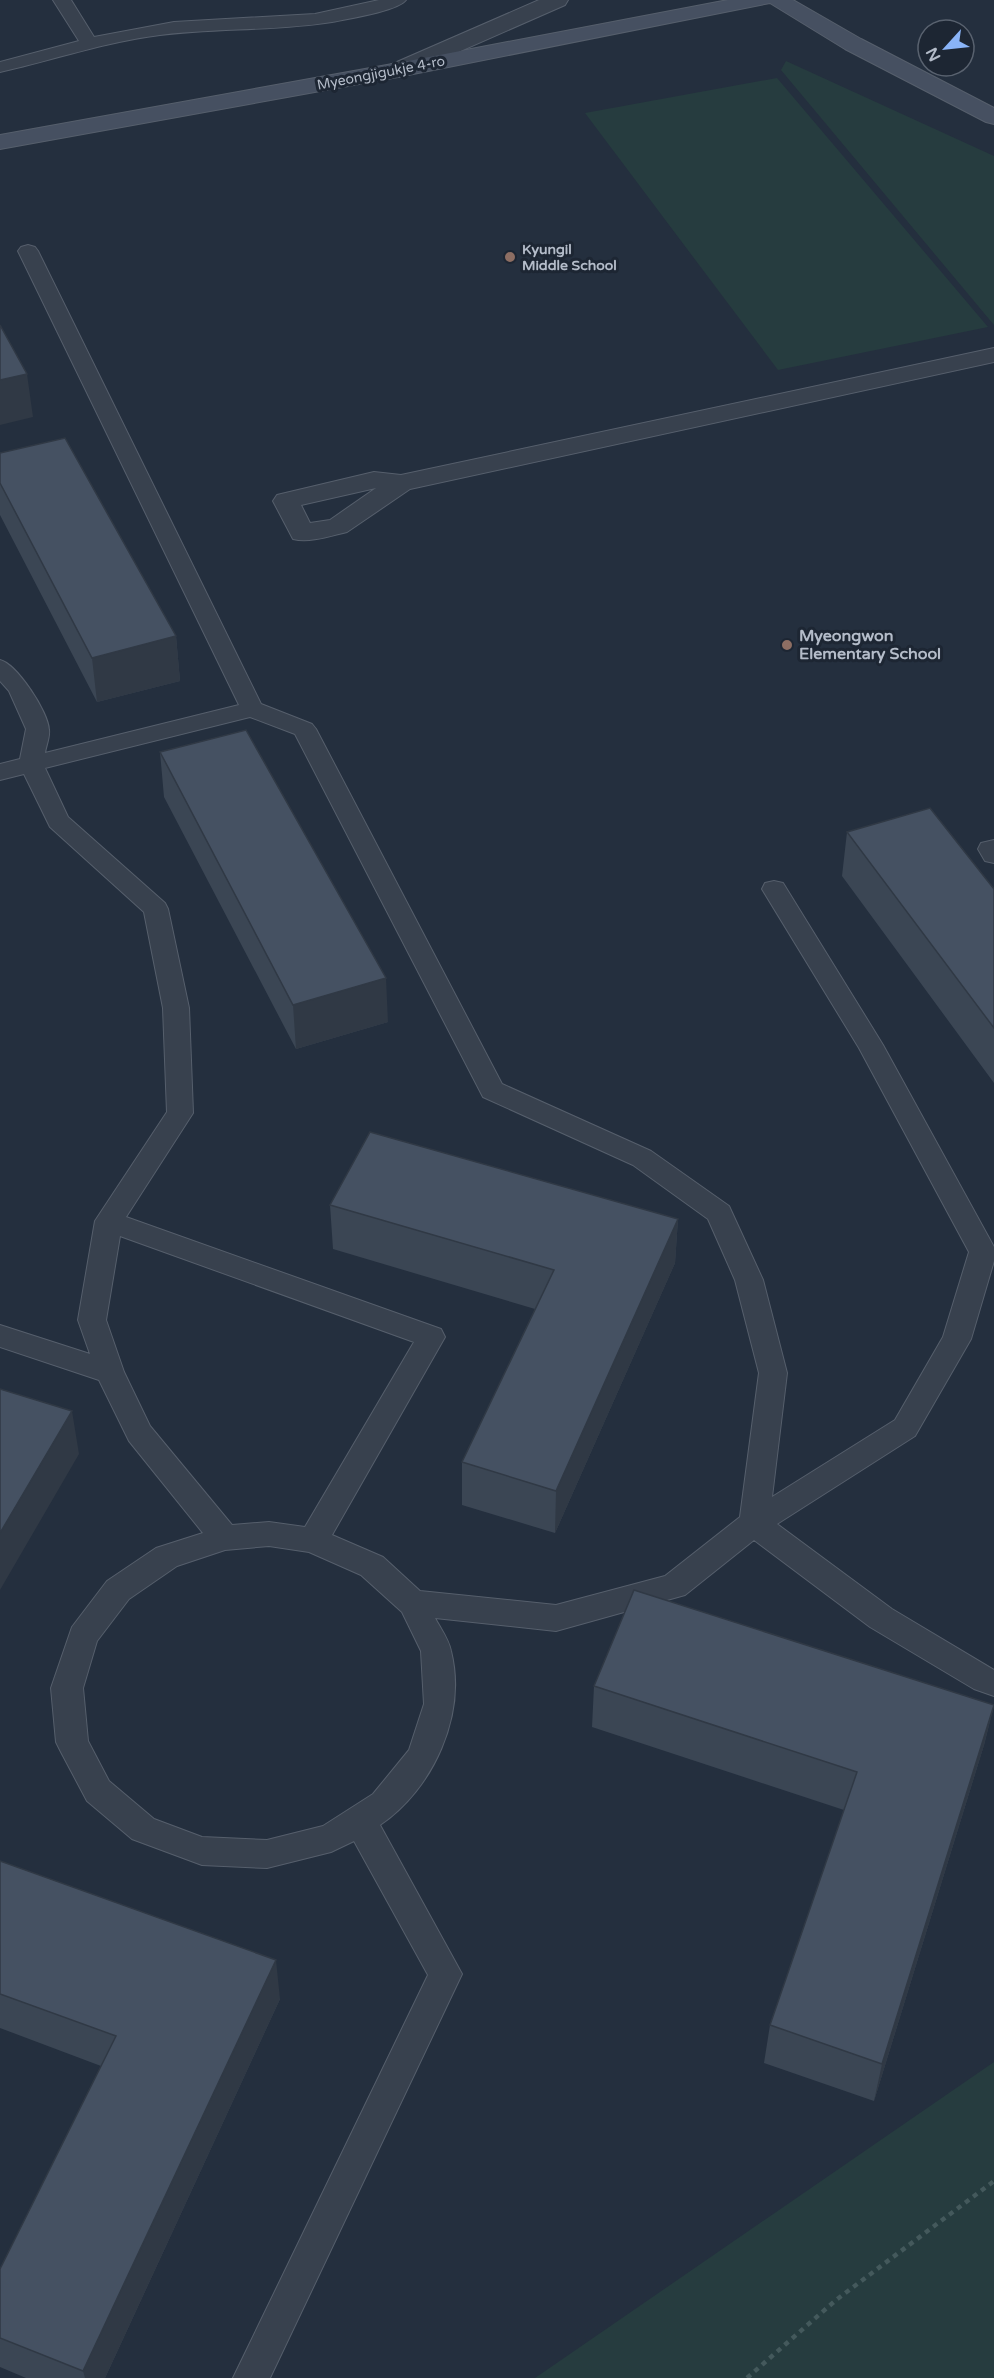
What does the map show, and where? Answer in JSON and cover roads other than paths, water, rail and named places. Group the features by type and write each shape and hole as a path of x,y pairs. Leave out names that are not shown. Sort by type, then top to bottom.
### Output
{"street":[{"path":"398,70 507,24 557,0"},
{"name":"Myeongjigukje 4-ro","path":"0,142 398,70 761,0"},
{"path":"778,0 853,44 994,117"},
{"path":"401,483 994,355"}],"lane":[{"path":"62,0 89,43"},
{"path":"0,67 89,43 156,30 305,20 371,8 397,0"},
{"path":"28,251 252,709"},
{"path":"0,667 19,688 38,729 31,764 58,821 156,909 176,1008 180,1113 109,1221 92,1320 110,1372 139,1432 225,1538"},
{"path":"0,771 252,709 304,729 492,1090 642,1158 719,1213 749,1280 773,1373 754,1523"},
{"path":"994,848 990,849 994,855"},
{"path":"413,1603 556,1618 674,1586 754,1523 905,1428 957,1339 988,1250 870,1045 774,889"},
{"path":"109,1221 430,1337 313,1540"},
{"path":"0,1336 110,1372"},
{"path":"754,1523 881,1618 985,1680 994,1683"},
{"path":"269,1534 313,1540 372,1566 413,1603 436,1651 440,1704 423,1757 384,1804 331,1838 267,1854 202,1851 143,1829 98,1791 72,1742 67,1688 83,1636 118,1590 167,1557 225,1538 269,1534"},
{"path":"251,2378 445,1974 360,1820"}],"place":[{"name":"Kyungil Middle School","path":"510,257"},
{"name":"Myeongwon Elementary School","path":"787,645"}]}
